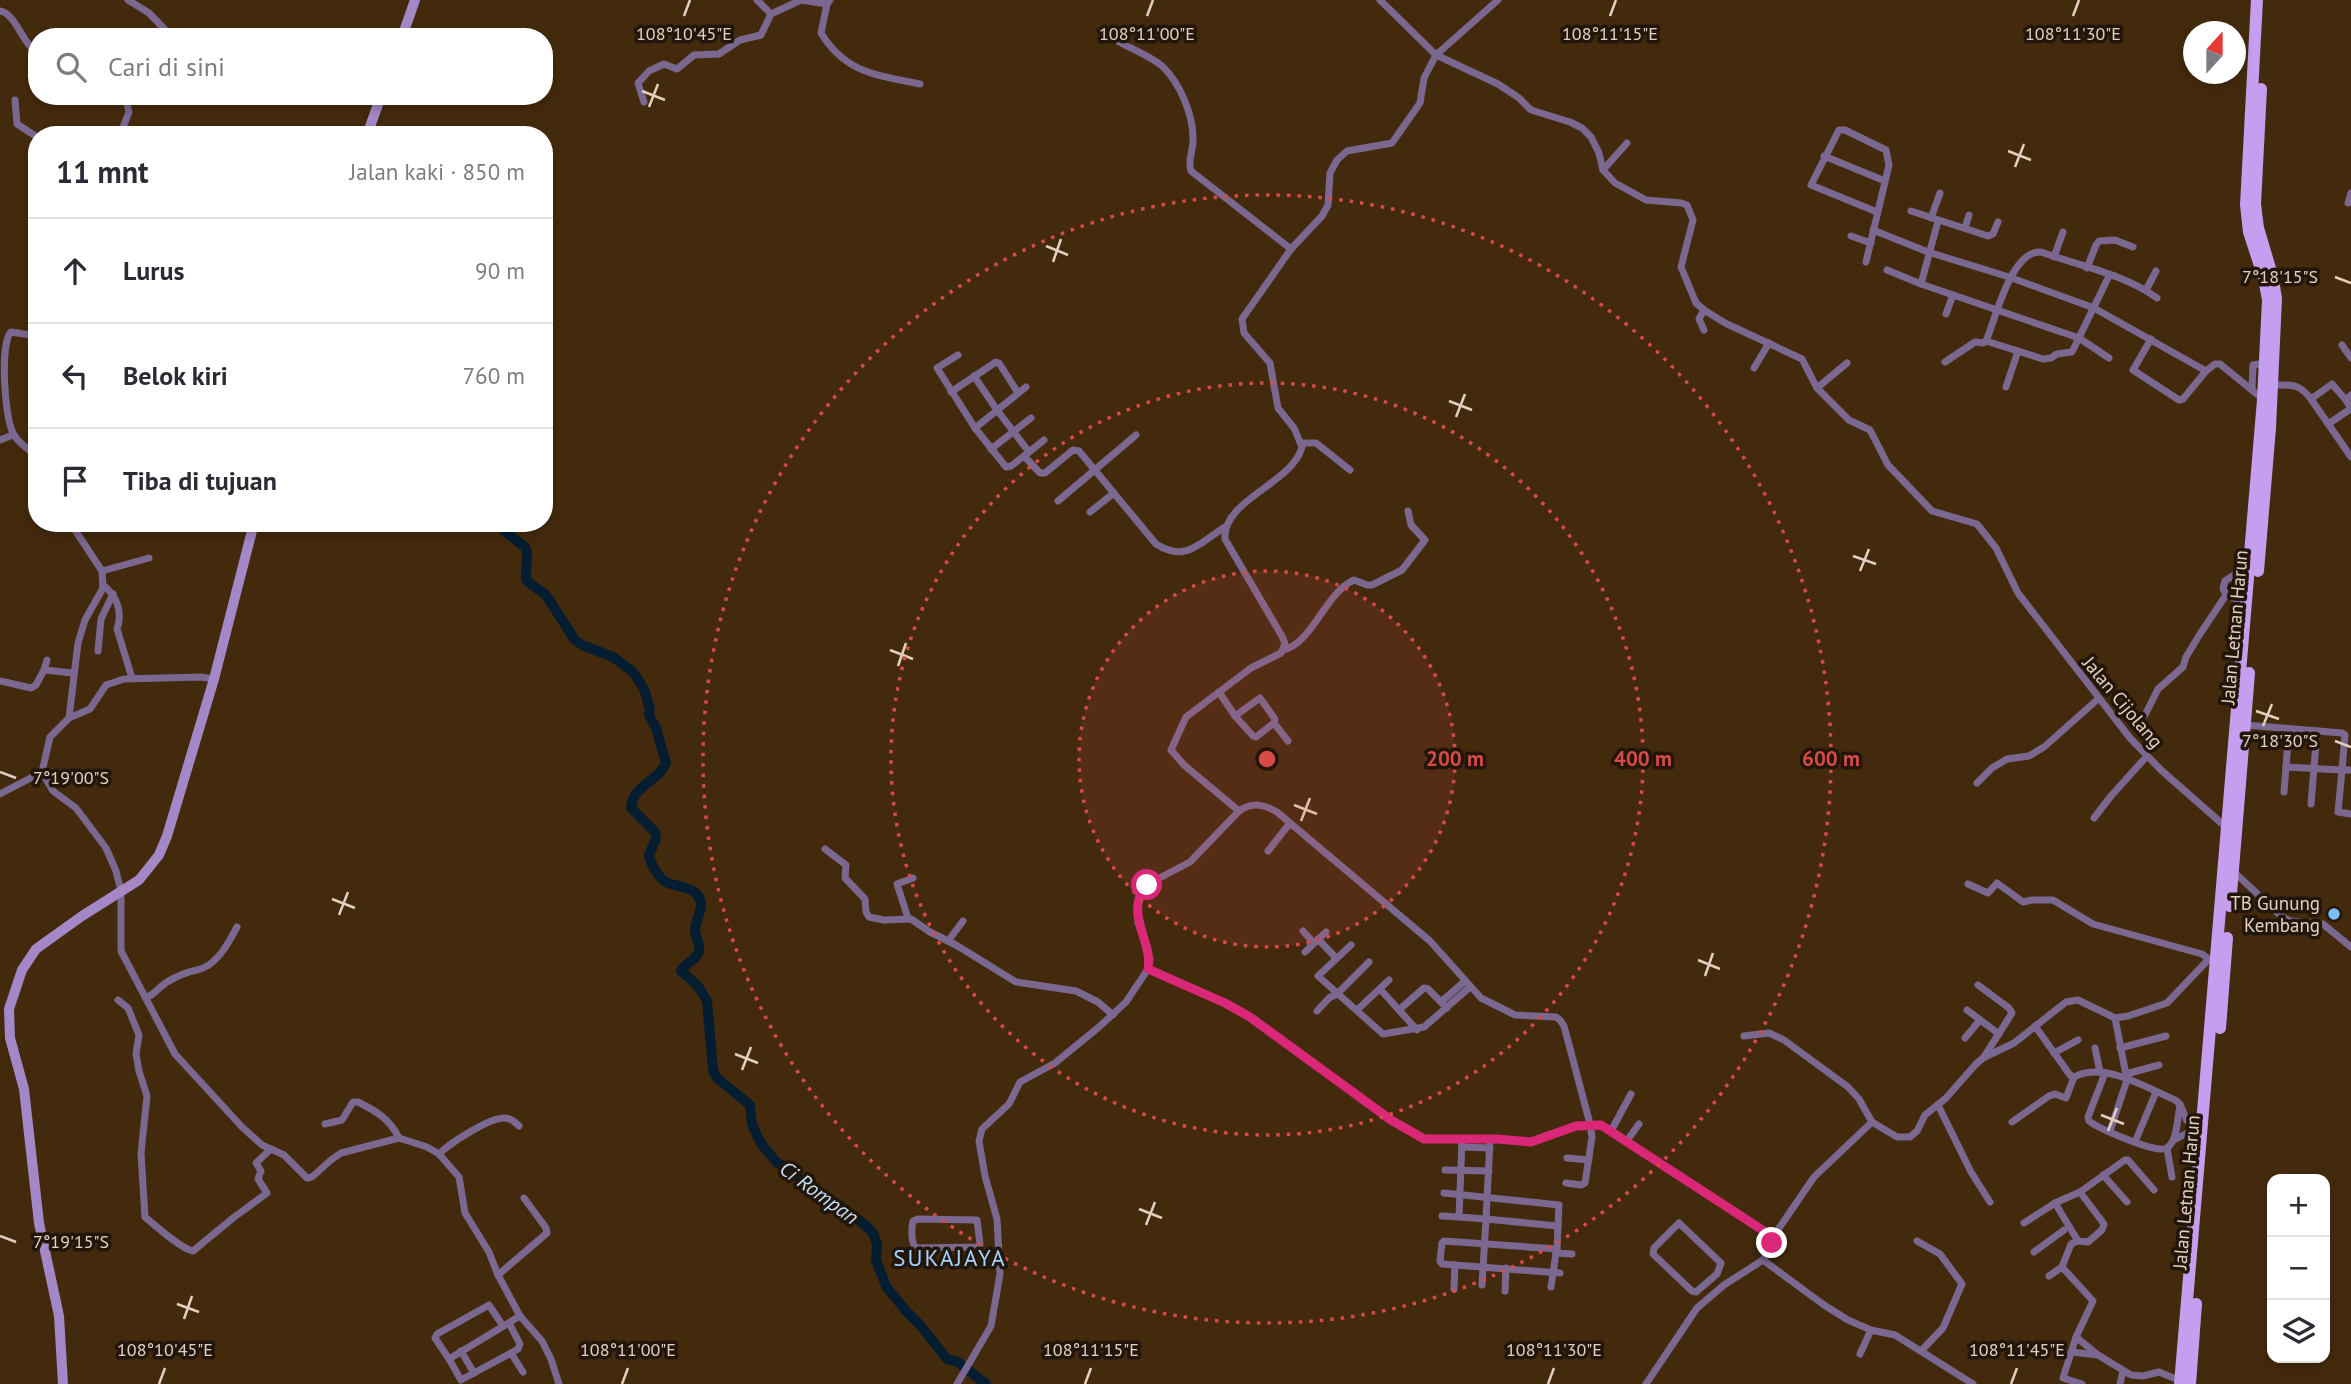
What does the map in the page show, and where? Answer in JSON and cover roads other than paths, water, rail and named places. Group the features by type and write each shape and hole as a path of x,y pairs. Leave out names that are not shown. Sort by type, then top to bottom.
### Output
{"main road":[{"name":"Jalan Letnan Harun","path":"2257,0 2255,204 2258,228 2276,298 2272,385 2267,401"},
{"name":"Jalan Letnan Harun","path":"2197,1228 2226,904 2228,829 2245,725 2253,560 2267,401 2264,363 2268,300 2249,232 2246,205 2265,0"},
{"name":"Jalan Letnan Harun","path":"2197,1228 2213,959 2233,872 2247,603 2253,560"},
{"path":"2184,1383 2197,1228"}],"street":[{"path":"128,0 149,13 163,28"},
{"path":"405,28 415,0"},
{"path":"757,0 771,14"},
{"path":"644,102 638,83 649,71 664,64 677,69 694,55 722,53 738,42 761,35 771,14 801,0 829,2 821,33 841,57 864,72 920,84"},
{"path":"1380,0 1436,55 1498,84 1531,110 1582,128 1595,145 1603,170 1615,183 1646,200 1687,205 1693,220 1681,272 1693,300 1704,310 1699,319 1704,330"},
{"path":"973,377 1042,474 1073,450 1077,450 1156,544 1170,552 1185,552 1225,527 1257,493 1291,467 1302,450 1302,443 1294,428 1278,408 1269,363 1242,328 1242,319 1291,249 1322,216 1328,205 1330,173 1337,160 1348,151 1389,145 1420,103 1424,78 1436,55 1498,0"},
{"path":"0,11 10,16 28,45"},
{"path":"1119,43 1159,64 1173,80 1191,120 1194,139 1189,165 1191,171 1291,249"},
{"path":"15,100 17,124 28,131"},
{"path":"124,126 129,112 127,105"},
{"path":"370,126 378,105"},
{"path":"1866,262 1890,161 1886,150 1846,130 1836,133 1811,182 1812,187 1877,212"},
{"path":"1603,170 1626,143"},
{"path":"1824,156 1885,181"},
{"path":"2348,203 2351,193"},
{"path":"1920,284 1940,194"},
{"path":"1911,211 1989,236 1993,234 1998,222"},
{"path":"1965,228 1969,215"},
{"path":"1873,230 1928,252 2010,277 2094,308 2206,371"},
{"path":"2054,257 2063,232"},
{"path":"1851,236 1871,243"},
{"path":"2087,268 2096,245 2104,239 2133,247"},
{"path":"1986,341 2010,277 2031,253 2041,252 2109,276 2123,278 2157,298"},
{"path":"1887,270 1920,284 2080,338 2109,358"},
{"path":"2146,290 2156,271"},
{"path":"1945,362 1973,342 1986,341 2047,359 2057,354 2072,352 2109,276"},
{"path":"1946,314 1953,295"},
{"name":"Jalan Cijolang","path":"1704,310 1725,323 1802,359 1817,388 1849,420 1870,430 1888,465 1932,511 1977,524 1996,548 2018,593 2098,699 2147,756 2228,829"},
{"path":"28,335 11,332 4,338 1,349 2,394 13,435 28,448"},
{"path":"2151,339 2133,370 2179,400 2183,399 2206,371 2215,364 2220,364 2267,401"},
{"path":"1754,368 1769,343"},
{"path":"2342,345 2351,358"},
{"path":"2006,387 2018,351"},
{"path":"958,355 937,368 975,428 1007,467 1044,440"},
{"path":"951,392 993,363 998,363 1018,393"},
{"path":"1817,388 1847,363"},
{"path":"2252,389 2253,365 2264,363"},
{"path":"2311,399 2332,384 2348,398 2349,410 2328,424"},
{"path":"2272,385 2298,386 2305,390 2328,424 2347,445 2351,457"},
{"path":"975,428 1026,387"},
{"path":"991,449 1031,418"},
{"path":"0,440 13,435"},
{"path":"1058,501 1136,435"},
{"path":"1302,443 1316,443 1350,470"},
{"path":"1090,512 1114,493"},
{"path":"1239,811 1172,754 1171,750 1186,717 1251,668 1297,644 1333,597 1350,582 1354,580 1372,585 1402,570 1424,541 1411,525 1408,511"},
{"path":"1225,527 1227,543 1283,638 1283,650"},
{"path":"69,718 73,673 84,623 103,585 102,570 76,532"},
{"path":"63,1384 59,1316 39,1223 24,1089 5,1038 9,1009 14,988 36,949 139,880 159,855 175,812 207,678 251,532"},
{"path":"102,570 149,558"},
{"path":"2247,603 2226,595 2223,587 2225,581 2235,572 2253,560"},
{"path":"103,585 113,594 119,617 117,629 132,678"},
{"path":"98,651 101,619 113,594"},
{"path":"2145,715 2158,689 2183,667 2186,657 2226,595"},
{"path":"0,681 31,688 36,685 47,660"},
{"path":"44,670 73,673"},
{"path":"207,678 132,678 106,685 90,709 69,718 50,737 43,772 52,791 76,808 100,837 112,859 121,891 121,951 175,1054 242,1127 262,1145 284,1155 305,1177 309,1178 341,1153 399,1138 439,1154 459,1177 465,1213 489,1252 520,1316 542,1341 559,1384"},
{"path":"1219,692 1255,737 1274,723"},
{"path":"1236,716 1260,698 1288,741"},
{"path":"1977,783 1992,768 2007,759 2024,758 2044,747 2098,699"},
{"path":"2245,725 2340,732 2345,735 2338,812 2351,814"},
{"path":"2284,792 2289,729"},
{"path":"2311,804 2317,731"},
{"path":"2094,818 2147,756"},
{"path":"2286,766 2351,770"},
{"path":"0,794 43,772"},
{"path":"957,1384 994,1317 1000,1274 999,1233 979,1141 982,1129 1009,1104 1020,1082 1055,1063 1126,1002 1148,969 1149,952 1138,919 1141,892 1152,882 1190,862 1247,806 1264,805 1290,823 1430,941 1481,998 1508,1012 1556,1017 1560,1020 1564,1026 1592,1137 1584,1184 1566,1183"},
{"path":"1268,851 1290,823"},
{"path":"825,849 846,865 845,878 865,899 867,916 884,920 908,918 1016,982 1076,991 1098,1002 1113,1015"},
{"path":"2233,872 2281,916 2290,921 2323,924 2351,947"},
{"path":"908,918 897,884 913,878"},
{"path":"1968,884 1988,893 1997,883 2021,901 2053,900 2093,925 2213,959 2167,1003 2115,1018 2075,1000 2066,1002 2014,1043 1983,1058"},
{"path":"948,941 963,921"},
{"path":"146,998 167,982 190,970 200,970 222,953 237,927"},
{"path":"1303,931 1336,958"},
{"path":"1305,952 1326,932"},
{"path":"1351,945 1318,976 1383,1034 1424,1027 1467,984"},
{"path":"1317,1011 1369,962"},
{"path":"1148,969 1250,1017 1416,1136 1462,1144 1531,1142 1576,1126 1601,1125 1773,1237"},
{"path":"1357,1010 1390,980"},
{"path":"1744,1036 1769,1033 1784,1040 1848,1087 1859,1099 1872,1122 1897,1137 1906,1138 1914,1134 1925,1115 1983,1058 2011,1016 2011,1011 1978,985"},
{"path":"1400,1009 1424,988 1444,1005"},
{"path":"1380,989 1417,1030"},
{"path":"118,1000 128,1008 138,1028 136,1054 147,1096 141,1153 145,1217 177,1243 193,1251 267,1193 258,1179 261,1171 256,1163 271,1149"},
{"path":"1967,1010 1999,1034"},
{"path":"2115,1018 2129,1078"},
{"path":"1965,1038 1980,1020"},
{"path":"2035,1026 2067,1072 2074,1077"},
{"path":"2120,1048 2166,1036"},
{"path":"2054,1053 2078,1040"},
{"path":"2095,1048 2103,1073 2088,1119 2091,1123 2157,1150 2167,1148 2174,1140 2191,1131 2202,1131"},
{"path":"2110,1130 2129,1078 2136,1072 2159,1065"},
{"path":"2012,1122 2049,1096 2055,1094 2066,1098 2074,1077 2088,1072 2129,1078 2180,1104 2187,1121 2202,1131"},
{"path":"2135,1142 2156,1092"},
{"path":"1611,1131 1631,1094"},
{"path":"325,1125 342,1120 353,1102 358,1102 391,1123 399,1138"},
{"path":"2174,1140 2180,1104"},
{"path":"1938,1105 1971,1172 1990,1202"},
{"path":"439,1154 453,1141 499,1119 509,1119 519,1126"},
{"path":"1646,1384 1697,1308 1724,1285 1763,1259 1769,1251 1773,1237 1814,1177 1872,1122"},
{"path":"1626,1142 1639,1124"},
{"path":"1482,1285 1490,1143"},
{"path":"1459,1217 1462,1144"},
{"path":"2167,1148 2172,1177"},
{"path":"1567,1158 1589,1160"},
{"path":"2024,1223 2054,1203 2081,1192 2127,1160 2154,1190"},
{"path":"1445,1170 1489,1171"},
{"path":"2103,1175 2127,1202"},
{"path":"2075,1242 2088,1242 2102,1230 2104,1224 2081,1192"},
{"path":"1444,1193 1558,1204 1557,1272 1551,1287"},
{"path":"498,1275 547,1233 524,1198"},
{"path":"2054,1203 2075,1242"},
{"path":"1442,1216 1558,1226"},
{"path":"918,1219 975,1219 978,1221 980,1234 978,1247 916,1248 913,1244 912,1226 913,1221 918,1219"},
{"path":"1681,1224 1721,1263 1717,1274 1699,1291 1694,1292 1653,1254 1653,1250 1681,1224"},
{"path":"2034,1252 2066,1228"},
{"path":"980,1234 999,1233"},
{"path":"1917,1241 1941,1254 1962,1284 1943,1328 1922,1350"},
{"path":"1557,1272 1440,1263 1442,1242 1484,1243 1572,1254"},
{"path":"2049,1276 2062,1267 2075,1242"},
{"path":"1763,1259 1848,1320 1871,1330 1895,1335 1973,1384"},
{"path":"1454,1289 1455,1265"},
{"path":"2062,1267 2093,1301 2076,1337 2063,1378 2084,1384"},
{"path":"1505,1291 1506,1268"},
{"path":"1717,1274 1724,1285"},
{"path":"489,1305 506,1325 520,1345 517,1349 463,1382 436,1339 437,1334 489,1305"},
{"path":"449,1359 520,1316"},
{"path":"1860,1354 1871,1330"},
{"path":"2076,1337 2123,1371 2138,1376 2159,1372 2184,1383"},
{"path":"461,1352 474,1373"},
{"path":"2071,1352 2098,1355"},
{"path":"511,1353 523,1372"},
{"path":"2120,1384 2123,1371"}],"waterway":[{"name":"Ci Rompan","path":"505,532 525,547 528,582 546,595 575,640 613,657 633,672 644,689 650,709 649,715 656,728 666,763 658,775 636,794 631,808 655,832 656,839 649,855 658,874 666,882 688,888 700,898 701,907 695,930 699,951 681,971 698,986 707,1001 713,1070 717,1078 750,1105 752,1124 760,1142 776,1162 792,1171 812,1193 840,1206 873,1233 877,1244 876,1260 886,1286 947,1359 958,1362 986,1384"}],"place":[{"name":"TB Gunung Kembang","path":"2334,914"}],"district":[{"name":"SUKAJAYA","path":"950,1258"}]}
